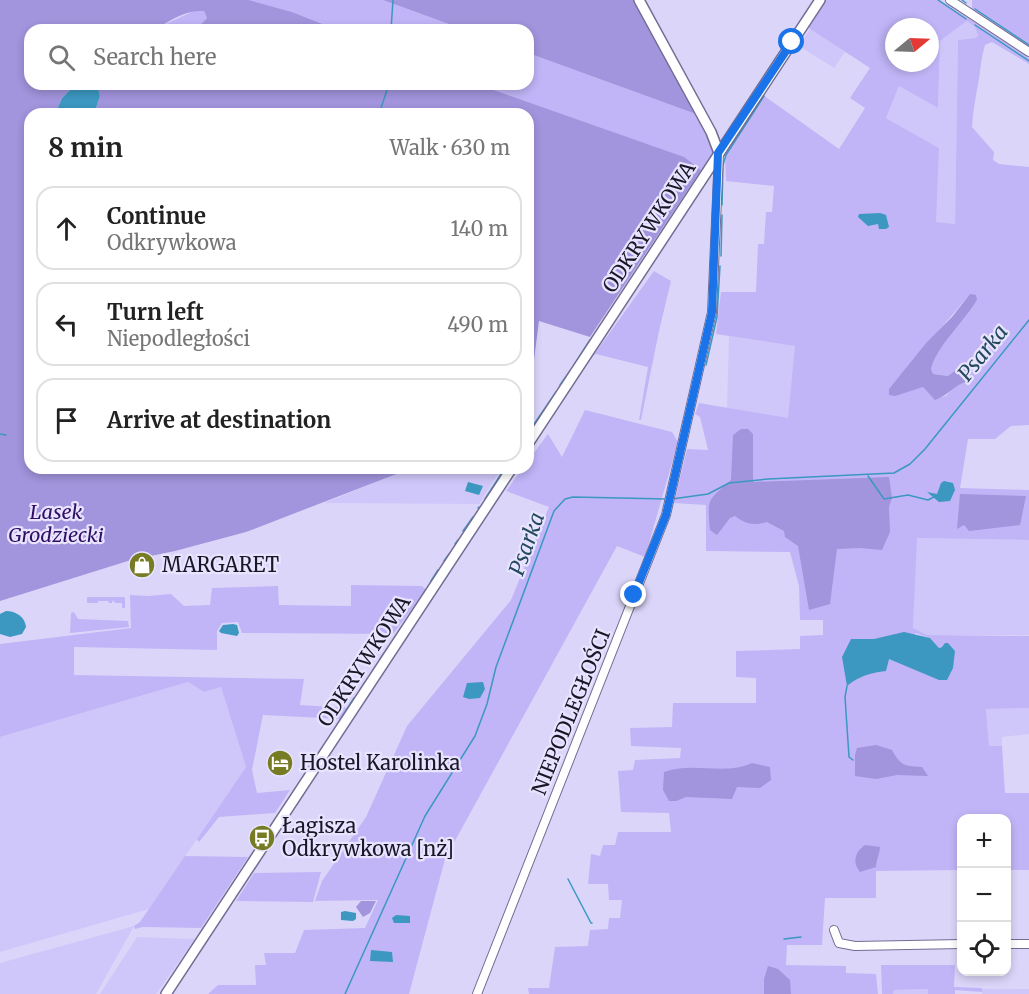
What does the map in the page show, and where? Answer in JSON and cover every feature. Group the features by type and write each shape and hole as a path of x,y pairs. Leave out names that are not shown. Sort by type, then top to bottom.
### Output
{"street":[{"path":"639,0 711,132 718,153"},
{"name":"ODKRYWKOWA","path":"534,435 820,0"},
{"path":"950,0 1029,52"},
{"name":"NIEPODLEGŁOŚCI","path":"477,994 668,505 712,312 718,153"},
{"name":"ODKRYWKOWA","path":"166,994 508,474"},
{"path":"834,930 839,943 855,946 957,944"},
{"path":"1011,944 1029,944"}],"shaded area":[{"path":"249,0 383,0 449,24 323,24 292,12"},
{"path":"825,0 940,0 1029,58 1029,64 992,42 985,45 972,127 994,152 993,160 999,164 1029,167 1029,425 1011,426 995,439 968,439 960,488 1029,490 1029,540 917,538 913,628 927,635 1029,636 1029,708 986,709 989,746 1002,746 1005,793 1029,793 1029,870 1011,870 1011,814 957,814 957,870 876,871 876,898 825,898 822,945 787,945 786,965 846,966 846,973 876,974 878,994 529,994 528,988 549,988 555,947 588,946 590,930 608,929 609,918 620,918 622,900 609,900 608,884 588,884 591,854 600,856 603,845 615,845 618,832 671,832 669,813 621,812 618,771 633,770 635,760 680,758 681,748 631,746 630,728 672,727 673,703 756,703 756,678 736,677 736,651 800,649 800,636 823,635 823,620 800,620 799,586 790,552 706,551 706,505 674,503 687,449 708,450 700,417 695,414 699,403 788,418 795,346 716,334 721,292 756,292 758,244 764,244 766,212 772,212 774,186 726,181 725,156 763,95 839,149 865,108 850,98 870,68 810,29 808,25","holes":["967,21 975,27 978,36 958,40 955,224 936,222 939,148 886,118 899,86 938,108 940,41","970,294 977,300 945,343 931,369 933,374 948,376 957,369 958,383 946,396 935,399 923,387 889,389","915,633 930,638 939,648 948,643 955,651 927,675 915,669"]},
{"path":"972,0 1029,0 1029,48 972,11"},
{"path":"194,11 204,11 207,18 201,24 165,24"},
{"path":"967,21 975,27 978,36 958,40 955,224 935,222 939,148 886,118 899,86 938,108 940,41"},
{"path":"810,29 845,52 834,68 799,46"},
{"path":"534,55 696,114 713,147 712,154 701,170 683,157 494,90 534,90"},
{"path":"654,271 671,281 641,420 639,420 648,367 596,354 593,356"},
{"path":"729,336 796,346 788,419 727,408"},
{"path":"585,410 672,432 678,442 645,557 617,546 445,859 409,994 208,994 218,985 256,985 255,965 266,965 264,953 295,953 304,930 365,928 378,900 315,901 322,881 366,817 407,726 511,600 549,507 506,491 519,474 534,474 534,453 548,434 562,457"},
{"path":"397,474 498,474 479,504 324,503"},
{"path":"916,538 1029,540 1029,635 927,635 913,629"},
{"path":"351,585 422,586 426,590 393,634 242,633 238,622 222,623 217,631 217,650 74,647 74,675 304,679 300,705 350,708 342,719 263,715 252,770 257,793 290,790 275,813 219,817 199,842 197,839 246,767 221,687 204,692 188,682 0,737 0,644 131,628 130,595 171,594 184,606 210,605 212,588 278,586 279,605 351,606"},
{"path":"87,597 125,597 125,608 122,608 122,603 115,603 113,600 112,603 98,601 98,603 87,603"},
{"path":"74,612 78,619 128,621 129,627 70,633 71,613"},
{"path":"188,682 204,692 221,687 246,767 149,909 0,952 0,737"},
{"path":"1029,708 1029,734 1002,737 1002,746 989,747 986,709"},
{"path":"185,856 248,857 201,928 143,927 135,929 134,926 140,922"},
{"path":"321,872 313,902 236,901 254,873"},
{"path":"134,926 96,994 0,994 0,963"},
{"path":"137,937 195,939 156,994 100,994"},
{"path":"881,965 955,965 954,987 982,988 982,992 955,990 955,994 928,994 928,989 894,990 893,994 882,994"},
{"path":"928,989 928,994 893,994 893,990"},
{"path":"982,989 1029,989 1029,994 982,994"}],"green space":[{"name":"Lasek Grodziecki","path":"0,0 249,0 292,12 323,24 201,24 207,18 204,11 181,15 164,24 24,24 24,90 70,90 62,98 58,108 24,108 24,474 396,474 246,532 131,560 0,601"},
{"path":"383,0 636,0 696,114 534,55 534,24 449,24"},
{"path":"98,90 494,90 684,157 701,170 590,337 539,321 534,360 534,108 96,108 100,96"},
{"path":"970,294 976,295 977,300 939,352 931,369 933,374 948,376 962,367 971,375 969,381 935,400 923,387 895,396 889,395 889,389"},
{"path":"741,429 748,429 753,434 753,482 889,477 892,498 889,507 890,532 882,550 837,549 830,604 809,610 798,546 785,537 784,531 767,522 750,524 735,516 730,518 717,535 710,530 709,505 713,496 731,480 733,435"},
{"path":"960,494 1026,496 1020,525 969,531 964,525 957,529"},
{"path":"876,745 892,750 904,764 922,767 928,776 897,775 876,779 855,776 857,748"},
{"path":"752,763 770,767 771,780 760,788 737,787 732,799 686,797 669,801 663,790 664,772 686,768 742,767"},
{"path":"865,845 880,847 880,849 876,867 860,872 856,865 856,857"},
{"path":"361,901 376,901 370,913 363,917 356,907"},
{"path":"768,966 778,969 790,980 791,994 764,994 764,979"}],"water":[{"path":"70,90 98,90 100,96 96,108 58,108 62,98"},
{"path":"859,214 886,215 889,227 886,229 879,229 878,224 868,226 858,217"},
{"path":"944,481 953,483 955,490 950,501 939,502 927,492 937,494"},
{"path":"468,482 483,486 479,495 465,491"},
{"path":"6,611 16,613 24,620 26,627 22,634 10,637 0,634 0,614"},
{"path":"223,625 237,625 239,633 237,636 219,631"},
{"path":"904,632 930,638 939,648 948,643 955,651 953,668 947,680 939,680 889,659 886,671 865,676 847,686 842,657 851,639 874,639"},
{"path":"483,682 485,689 480,698 463,697 467,683"},
{"path":"341,912 356,913 356,919 341,920"},
{"path":"396,915 410,916 410,923 394,923 392,918"},
{"path":"371,950 392,952 393,962 370,961"}],"waterway":[{"path":"391,24 393,0"},
{"path":"938,0 966,19"},
{"path":"962,0 966,3"},
{"path":"975,9 1029,45"},
{"path":"975,25 1029,61"},
{"path":"381,108 387,90"},
{"path":"722,205 723,165 726,155 764,96"},
{"path":"721,256 722,215"},
{"path":"706,365 717,317 720,266"},
{"name":"Psarka","path":"672,499 708,494 729,483 894,473 910,464 925,449 1029,320"},
{"path":"574,365 590,340"},
{"path":"560,385 570,371"},
{"path":"534,424 556,392"},
{"path":"0,434 6,435"},
{"path":"485,499 501,474"},
{"path":"868,476 884,499 908,495 928,500 934,497"},
{"name":"Psarka","path":"345,994 425,816 475,736 487,704 496,667 554,511 565,499 573,497 667,499"},
{"path":"463,531 473,517"},
{"path":"455,544 458,540"},
{"path":"444,561 449,554"},
{"path":"431,581 438,570"},
{"path":"395,637 426,590"},
{"path":"380,659 389,646"},
{"path":"371,674 375,667"},
{"path":"360,690 365,682"},
{"path":"847,686 845,697 849,757 853,760"},
{"path":"337,725 354,698"},
{"path":"568,879 592,923"},
{"path":"784,939 801,937"}],"place":[{"name":"MARGARET","path":"142,565"},
{"name":"Hostel Karolinka","path":"280,763"},
{"name":"Łagisza Odkrywkowa [nż]","path":"262,838"}],"route":[{"path":"634,595 666,515 712,312 718,153 792,42"}]}
